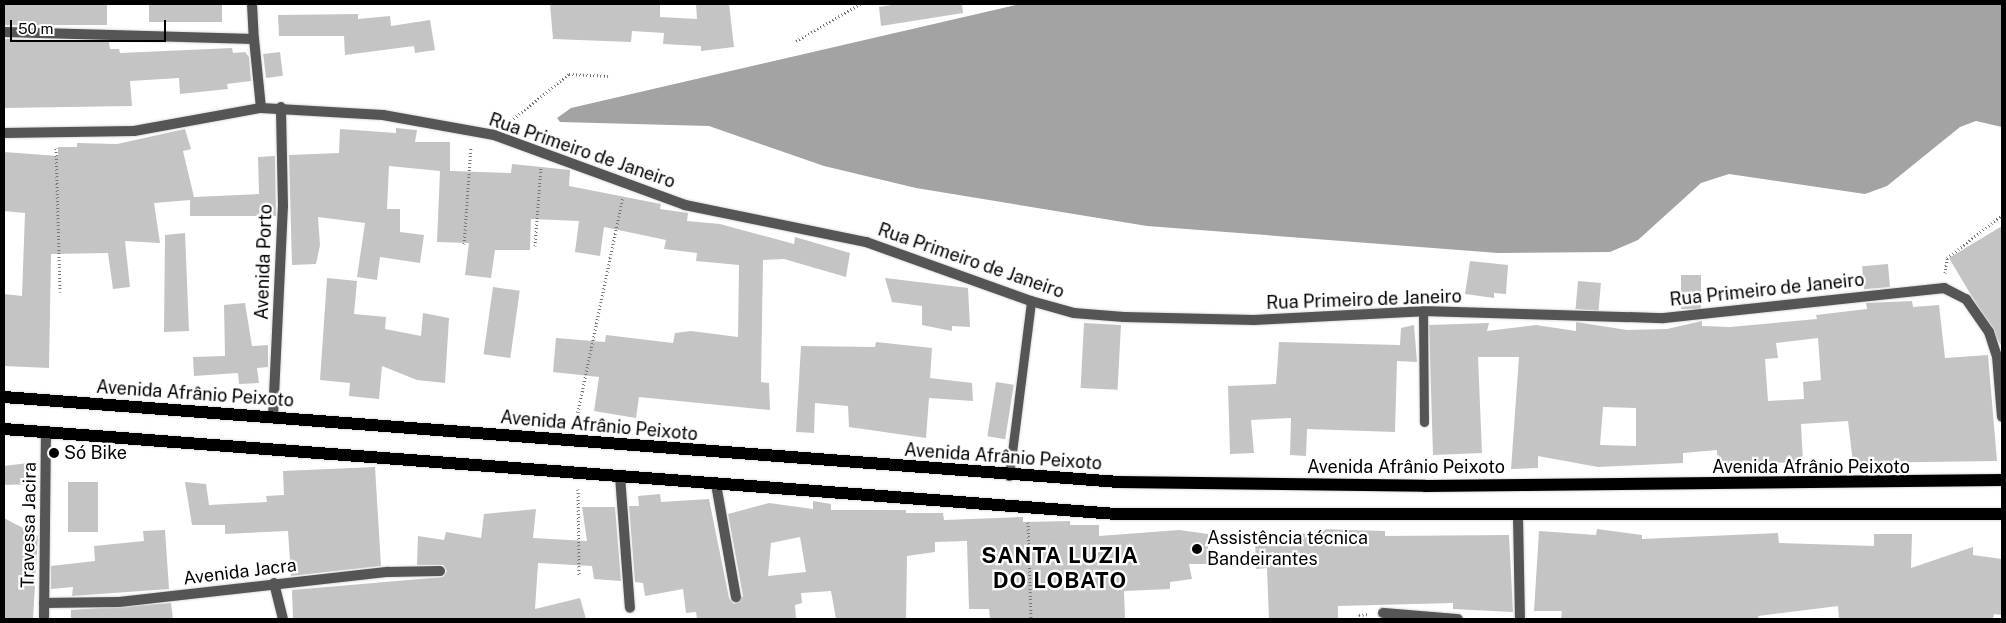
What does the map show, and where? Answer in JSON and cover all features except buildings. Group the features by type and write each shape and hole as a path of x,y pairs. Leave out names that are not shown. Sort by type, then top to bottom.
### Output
{"main road":[{"name":"Avenida Afrânio Peixoto","path":"4,397 1009,476 1182,484 1425,486 2002,480"},
{"path":"4,429 1117,514 1518,516 2002,514"}],"street":[{"path":"252,4 261,108"},
{"path":"4,32 254,38"},
{"name":"Rua Primeiro de Janeiro","path":"4,133 134,131 261,108 281,107 383,115 494,135 685,204 866,242 1031,301 1074,313 1133,317 1254,320 1423,311 1664,318 1944,288"},
{"name":"Avenida Porto","path":"274,417 283,206 281,107"},
{"path":"1944,288 1966,299 1989,332 1997,356 2002,417"},
{"name":"Travessa Jacira","path":"44,619 46,432"},
{"path":"620,476 630,608"},
{"path":"716,484 736,597"},
{"path":"1518,516 1520,619"},
{"name":"Avenida Jacra","path":"44,604 119,602 274,583 388,572 440,572"},
{"path":"274,583 283,619"},
{"path":"1383,613 1458,619"}],"lane":[{"path":"1009,476 1031,301"},
{"path":"1423,311 1424,422"}],"path":[{"path":"796,41 860,4"},
{"path":"494,135 569,74 611,76"},
{"path":"464,244 472,131"},
{"path":"56,133 60,292"},
{"path":"535,246 542,152"},
{"path":"571,442 626,182"},
{"path":"1944,288 1948,258 2002,215"},
{"path":"578,473 579,575"},
{"path":"1027,508 1031,619"}],"shaded area":[{"path":"1020,4 2002,4 2002,127 1976,121 1960,127 1887,186 1865,194 1729,174 1701,183 1638,240 1610,252 1498,253 1147,226 916,188 824,166 709,126 560,122 557,118 571,108"}],"place":[{"name":"Só Bike","path":"54,453"},
{"name":"Assistência técnica Bandeirantes","path":"1197,549"}],"district":[{"name":"SANTA LUZIA DO LOBATO","path":"1060,568"}]}
